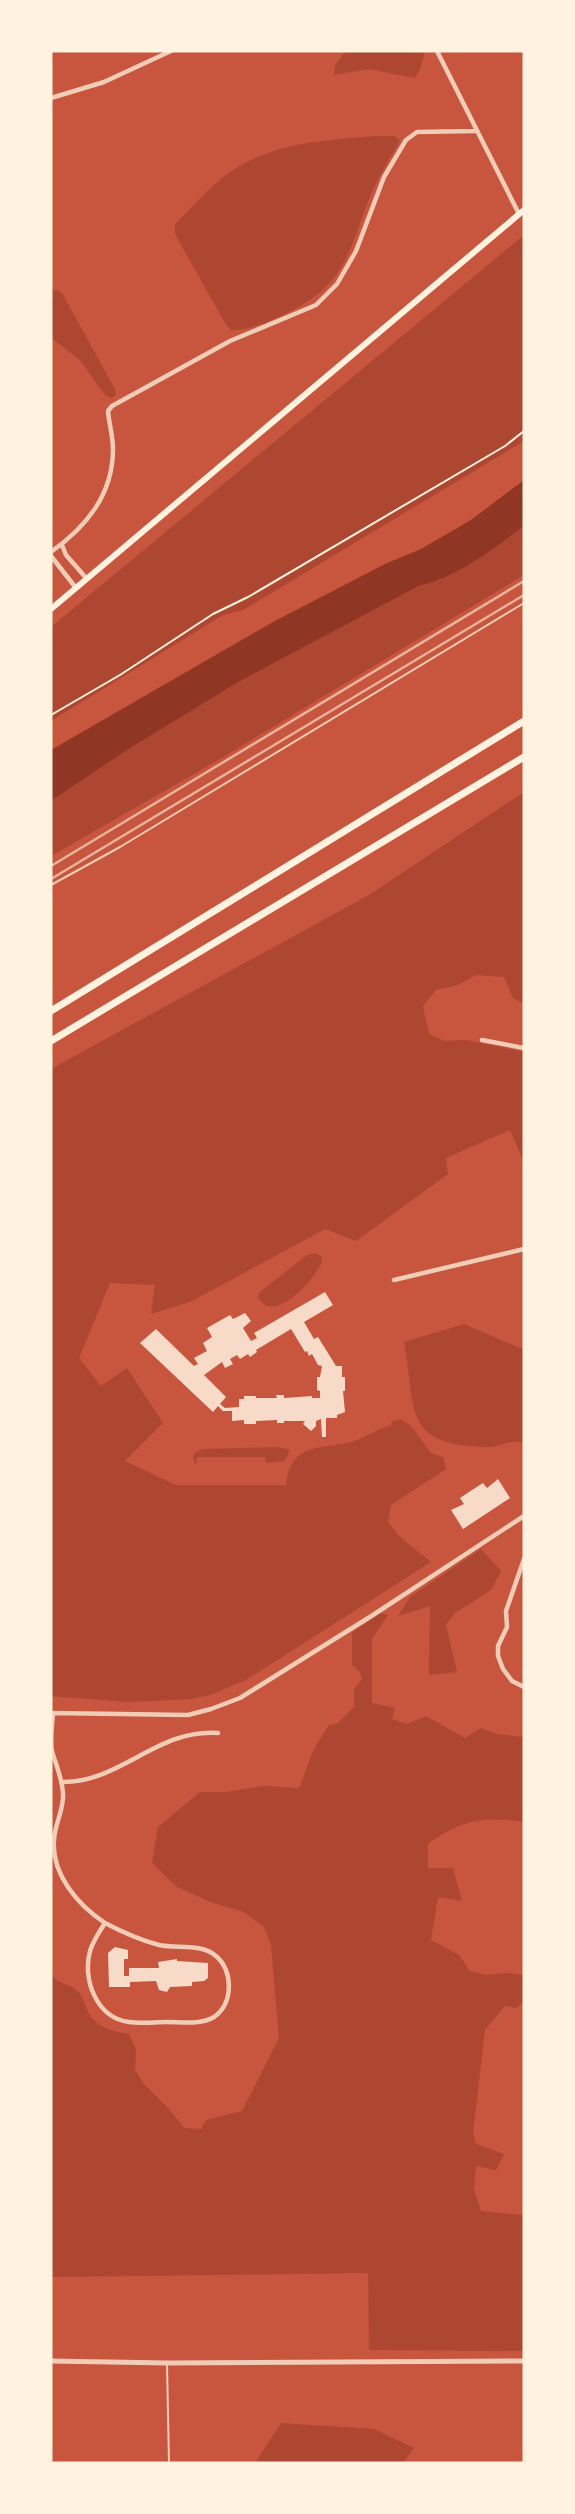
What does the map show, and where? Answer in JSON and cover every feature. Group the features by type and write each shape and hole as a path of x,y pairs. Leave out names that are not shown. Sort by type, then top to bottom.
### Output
{"highway":[{"path":"51,1011 524,721"},
{"path":"51,1041 524,757"}],"main road":[{"path":"51,610 522,213"}],"street":[{"path":"51,98 104,82 171,51"},
{"path":"437,51 475,131 522,213"},
{"path":"76,588 51,554 89,520 106,487 113,449 108,411 112,406 230,341 316,305 337,284 356,251 384,177 405,140 417,132 475,131"},
{"path":"62,545 66,555 87,579"},
{"path":"482,1040 524,1048"},
{"path":"394,1280 524,1249"},
{"path":"105,1923 90,1952 89,1976 96,1998 109,2013 129,2022 200,2022 213,2018 218,2013 228,1995 229,1981 225,1966 213,1953 201,1948 170,1947 142,1940 105,1923 79,1902 63,1878 57,1862 54,1840 63,1803 62,1782 51,1748 52,1714 188,1715 240,1698 524,1516"},
{"path":"524,1559 506,1611 507,1627 498,1646 498,1656 512,1681 524,1687"},
{"path":"62,1782 78,1783 104,1774 182,1735 218,1733"},
{"path":"51,2361 524,2361"}],"lane":[{"path":"51,885 120,847 524,603"},
{"path":"167,2363 169,2463"}],"path":[{"path":"51,715 120,675 213,614 248,597 494,452 524,431"}],"shaded area":[{"path":"346,51 425,51 415,78 369,69 334,75 335,65"},
{"path":"395,136 400,141 374,187 349,251 333,279 304,304 271,321 231,330 175,234 175,224 222,178 257,157 296,145"},
{"path":"524,235 524,441 243,610 223,615 51,721 51,627"},
{"path":"51,290 62,293 115,389 116,395 111,398 104,394 80,360 51,338"},
{"path":"524,480 524,526 488,552 449,576 421,585 240,681 127,750 51,801 51,750 273,622 385,564 421,549 471,520"},
{"path":"524,526 524,575 215,762 51,856 51,801 127,750 240,681 422,585 463,569"},
{"path":"524,792 524,1004 513,998 504,977 476,975 458,985 436,990 423,1006 429,1034 444,1041 466,1040 524,1052 524,1163 510,1130 446,1158 448,1174 356,1241 325,1229 192,1301 151,1314 155,1285 110,1283 79,1358 101,1386 127,1368 163,1423 125,1461 176,1485 286,1485 294,1461 308,1450 356,1440 401,1419 411,1426 431,1453 443,1457 446,1469 391,1505 388,1522 401,1538 431,1562 246,1680 210,1695 191,1699 126,1702 51,1696 51,1069 369,895"},
{"path":"315,1253 321,1256 322,1262 303,1288 283,1304 273,1307 265,1305 258,1297 260,1292 307,1255"},
{"path":"464,1324 520,1348 524,1346 524,1443 515,1442 493,1447 459,1445 439,1439 426,1430 418,1419 413,1404 404,1342"},
{"path":"278,1447 290,1450 285,1461 266,1463 265,1457 197,1457 196,1465 193,1458 195,1453 202,1449"},
{"path":"481,1549 501,1571 491,1590 455,1613 446,1625 457,1672 429,1675 430,1606 398,1616 410,1597"},
{"path":"380,1613 388,1615 372,1639 372,1703 395,1708 392,1719 407,1724 426,1716 465,1738 481,1728 497,1734 524,1737 524,1822 485,1820 451,1830 428,1844 428,1868 453,1868 462,1901 438,1897 431,1940 459,1955 470,1971 486,1975 524,1975 524,2001 517,2008 505,2006 485,2030 473,2133 476,2144 504,2154 496,2170 476,2166 474,2189 481,2211 524,2215 524,2351 369,2350 368,2273 51,2277 51,1974 78,1992 96,2022 109,2029 129,2034 136,2049 135,2070 144,2084 184,2128 201,2129 206,2120 242,2111 279,2038 271,1945 264,1927 244,1912 213,1903 177,1887 152,1863 158,1827 200,1792 226,1792 264,1786 299,1788 314,1749 329,1725 337,1724 354,1707 354,1689 362,1679 360,1672 352,1665 352,1633"},
{"path":"281,2423 374,2429 414,2448 403,2463 255,2463"}],"building":[{"path":"325,1292 333,1305 304,1322 314,1339 318,1337 336,1366 342,1366 342,1377 345,1377 345,1412 337,1415 337,1418 326,1418 326,1437 322,1437 321,1419 316,1421 316,1426 311,1431 303,1424 305,1421 256,1421 256,1424 244,1424 244,1420 232,1421 232,1411 223,1411 218,1406 213,1412 140,1343 156,1329 194,1366 198,1364 194,1358 207,1351 203,1343 212,1337 207,1328 230,1315 233,1319 245,1313 251,1321 243,1328 251,1341 257,1338 254,1333","holes":["291,1329 305,1352 307,1351 309,1356 312,1354 318,1365 322,1366 320,1377 317,1377 320,1398 244,1396 244,1399 239,1399 239,1407 225,1408 220,1404 226,1397 204,1375 222,1362 225,1368 233,1364 230,1359 237,1355 240,1359 248,1354 250,1357 256,1350"]},
{"path":"498,1479 510,1498 463,1529 451,1510 464,1504 460,1498 472,1490 483,1483 487,1488"},
{"path":"115,1947 128,1950 128,1959 124,1959 124,1976 129,1976 129,1968 159,1968 158,1962 177,1959 208,1963 208,1978 192,1982 192,1986 170,1987 167,1992 159,1990 156,1981 130,1982 130,1987 109,1987 108,1953"}],"railway":[{"path":"51,866 524,581"},
{"path":"51,879 524,595"}]}
